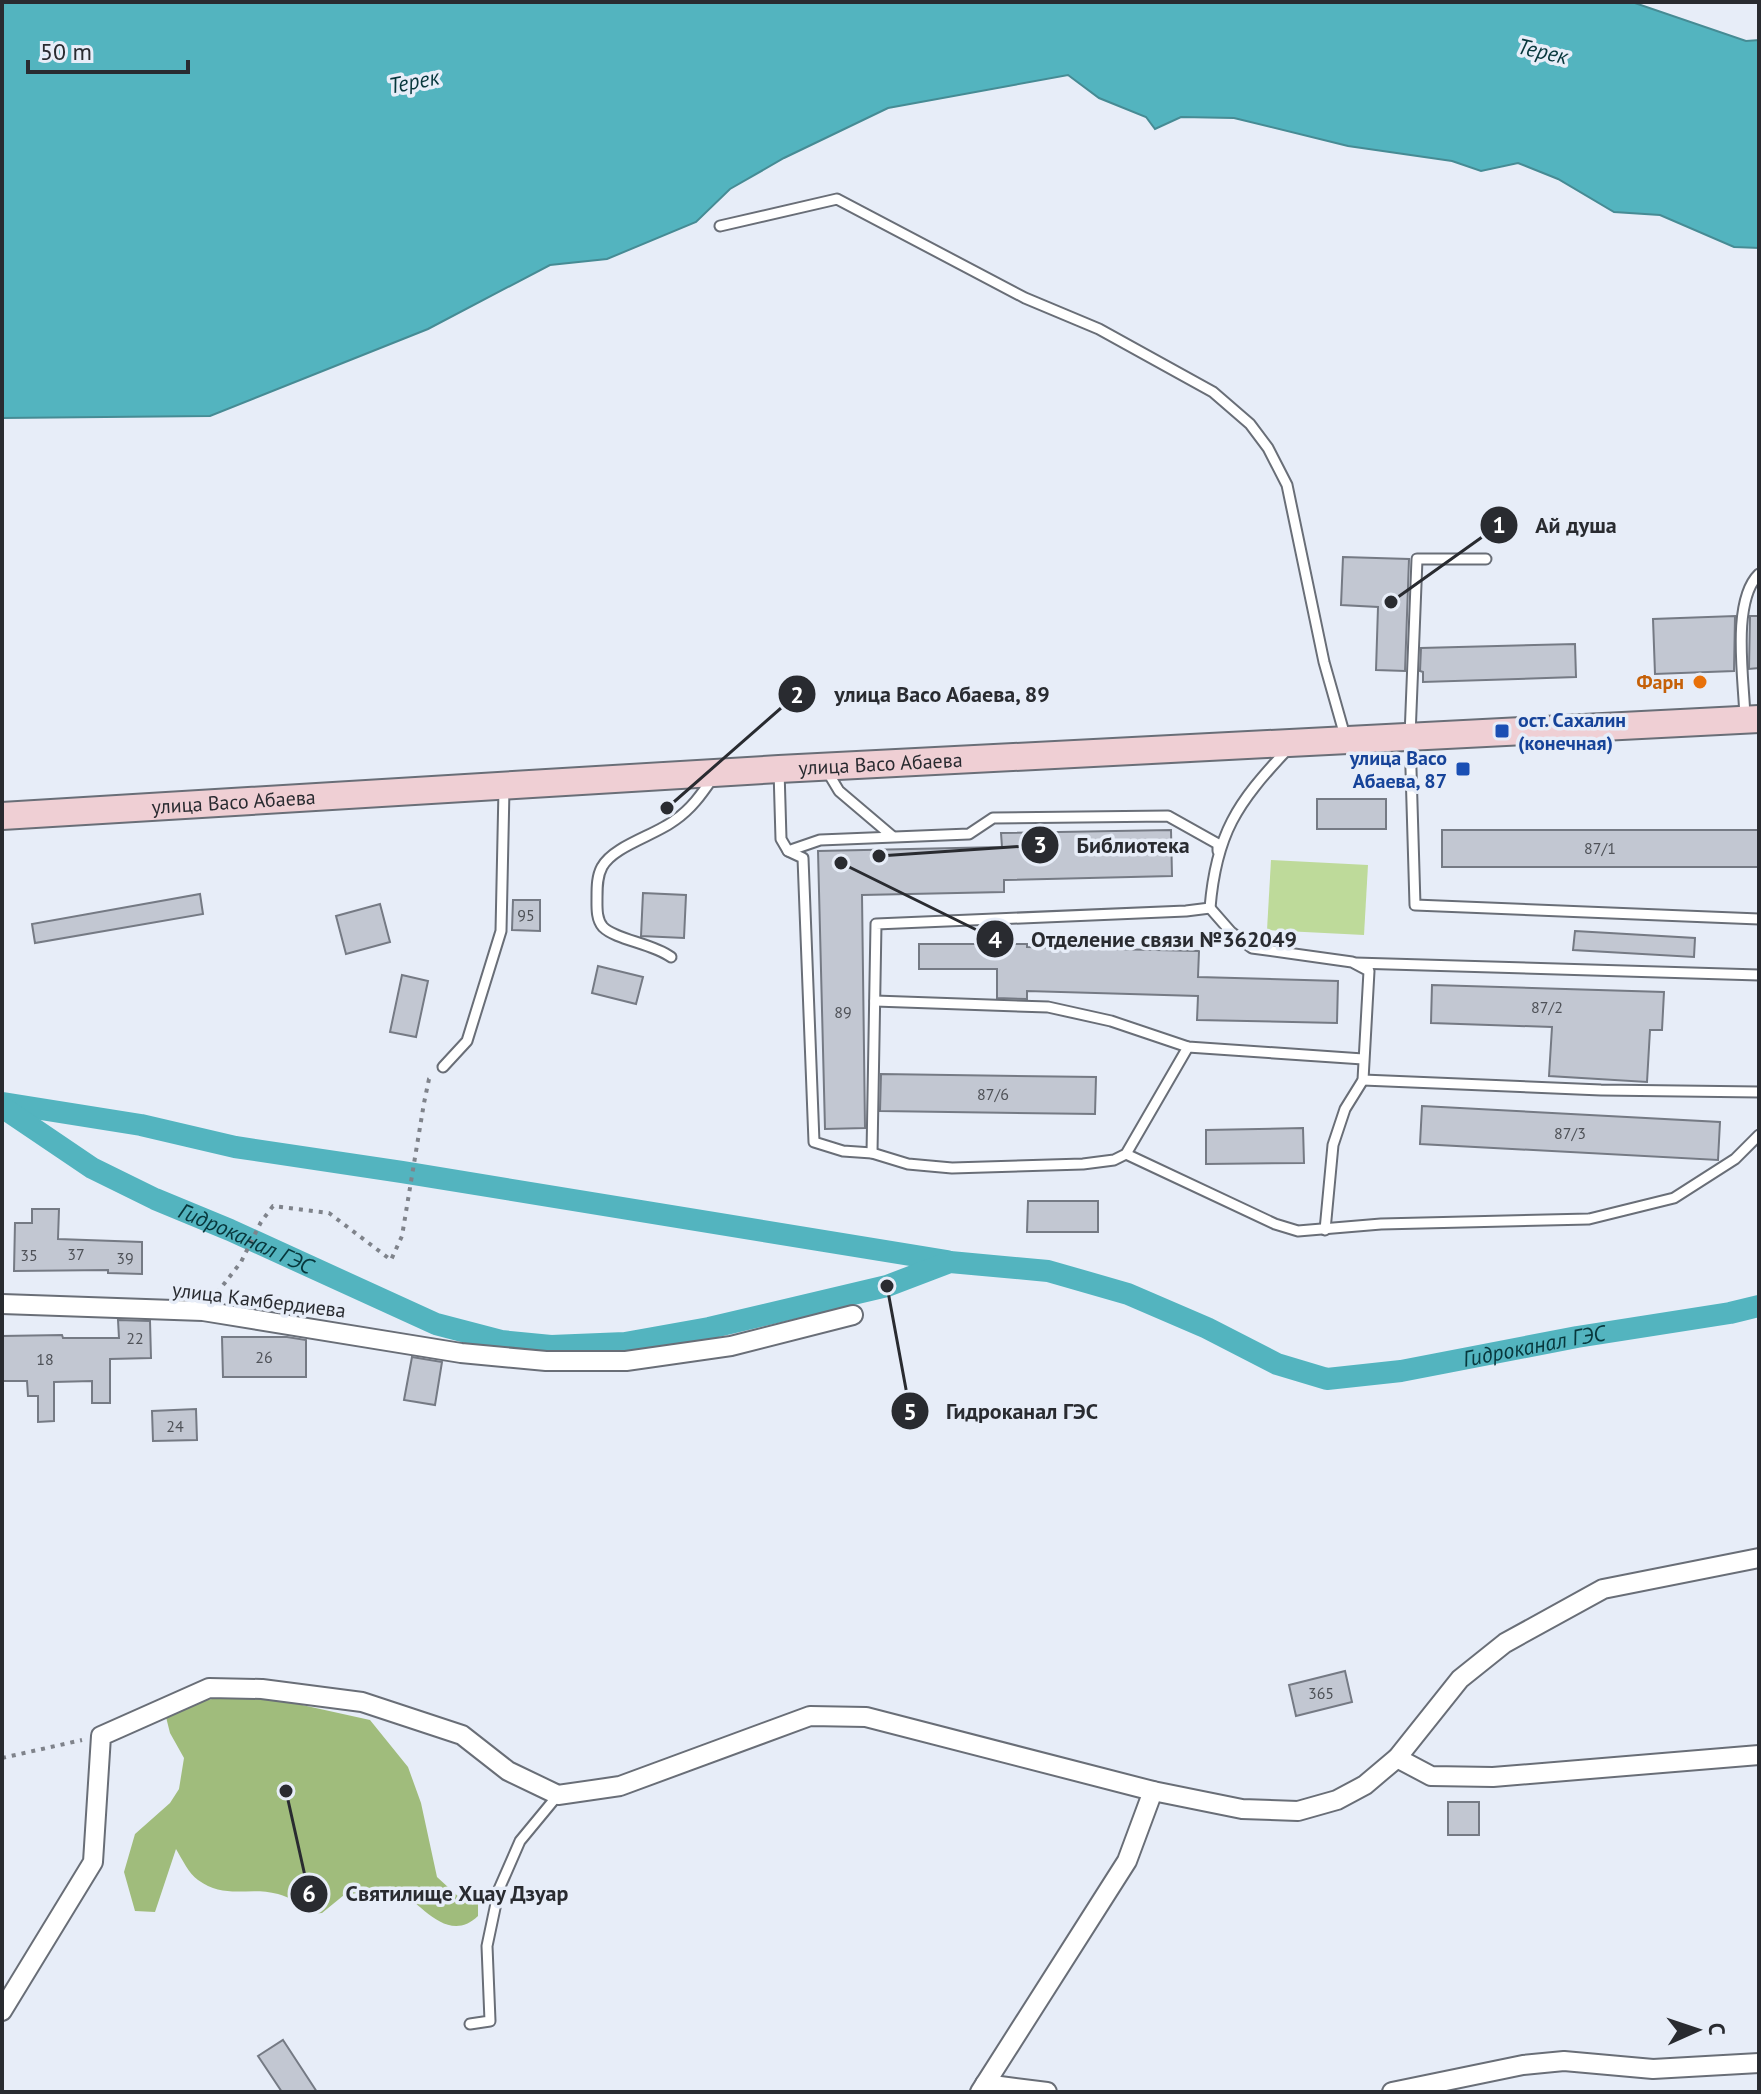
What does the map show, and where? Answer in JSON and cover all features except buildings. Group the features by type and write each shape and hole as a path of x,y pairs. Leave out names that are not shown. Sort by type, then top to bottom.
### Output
{"street":[{"name":"улица Васо Абаева","path":"2,816 779,769 1752,719"},
{"name":"улица Камбердиева","path":"2,1304 203,1311 461,1353 546,1361 626,1361 731,1346 853,1315"},
{"path":"2,2011 93,1862 101,1736 209,1688 262,1689 362,1702 462,1735 508,1771 558,1795 620,1786 810,1716 866,1717 1153,1791 1242,1809 1298,1811 1337,1800 1365,1785 1397,1758 1460,1679 1505,1643 1603,1589 1759,1558"},
{"path":"1397,1758 1431,1776 1493,1777 1759,1755"},
{"path":"1047,2092 983,2088 1127,1861 1153,1791"},
{"path":"1392,2092 1523,2065 1564,2061 1653,2069 1759,2063"}],"lane":[{"path":"720,226 837,199 1025,298 1099,329 1213,392 1250,424 1268,448 1287,485 1324,662 1346,739"},
{"path":"1486,559 1417,559 1410,736 1415,905 1759,919"},
{"path":"1752,719 1741,633 1745,599 1759,574"},
{"path":"1218,851 1252,787 1294,742"},
{"path":"825,768 839,791 892,837"},
{"path":"779,769 781,839 788,851 803,858 814,1142 843,1151 872,1153 908,1164 952,1168 1083,1164 1114,1160 1126,1154 1188,1047"},
{"path":"671,957 660,949 610,932 600,924 597,882 602,865 624,847 650,836 691,808 717,773"},
{"path":"443,1067 467,1041 501,931 503,787"},
{"path":"788,851 820,840 969,834 993,818 1168,816 1218,844 1210,908 1231,932 1252,948 1352,962 1759,975"},
{"path":"872,1153 876,924 1210,908"},
{"path":"1325,1230 1333,1145 1345,1109 1363,1080 1369,971 1352,962"},
{"path":"875,1001 1048,1007 1111,1021 1188,1047 1363,1059"},
{"path":"1363,1080 1601,1090 1759,1092"},
{"path":"1126,1154 1275,1224 1298,1231 1381,1224 1589,1219 1629,1211 1674,1198 1698,1184 1735,1159 1759,1135"},
{"path":"470,2024 490,2021 487,1946 499,1889 520,1841 558,1795"}],"path":[{"path":"203,1311 241,1262 261,1222 273,1206 329,1213 391,1260 402,1236 429,1079 443,1067"},
{"path":"2,1758 101,1736"}],"green space":[{"path":"1271,860 1368,865 1364,935 1267,930"},
{"path":"235,1695 284,1701 370,1720 408,1767 421,1803 437,1877 461,1899 478,1903 478,1916 467,1924 445,1924 424,1911 397,1887 344,1895 322,1913 310,1914 278,1894 218,1890 208,1886 192,1874 176,1849 155,1912 135,1911 124,1872 135,1834 170,1803 179,1789 184,1758 170,1733 165,1713 195,1702"}],"water":[{"name":"Терек","path":"2,2 1632,2 1746,41 1759,40 1759,248 1734,247 1660,215 1614,212 1558,179 1518,163 1481,171 1452,161 1348,146 1234,118 1181,117 1155,129 1146,117 1099,98 1068,75 888,108 784,158 730,189 696,222 607,259 550,265 428,329 210,416 2,418"}],"waterway":[{"path":"3,1103 141,1125 235,1147 947,1261"},
{"name":"Гидроканал ГЭС","path":"2,1107 92,1168 155,1199 436,1324 501,1341 551,1346 625,1343 709,1328 887,1286 950,1262 1048,1271 1128,1294 1207,1328 1277,1364 1327,1379 1401,1371 1759,1306"}],"place":[{"name":"Ай душа","path":"1391,602"},
{"name":"Фарн","path":"1700,682"},
{"name":"ост. Сахалин (конечная)","path":"1502,731"},
{"name":"улица Васо Абаева, 87","path":"1463,769"},
{"name":"улица Васо Абаева, 89","path":"667,808"},
{"name":"Библиотека","path":"879,856"},
{"name":"Отделение связи №362049","path":"841,863"},
{"name":"Гидроканал ГЭС","path":"887,1286"},
{"name":"Святилище Хцау Дзуар","path":"286,1791"}]}
